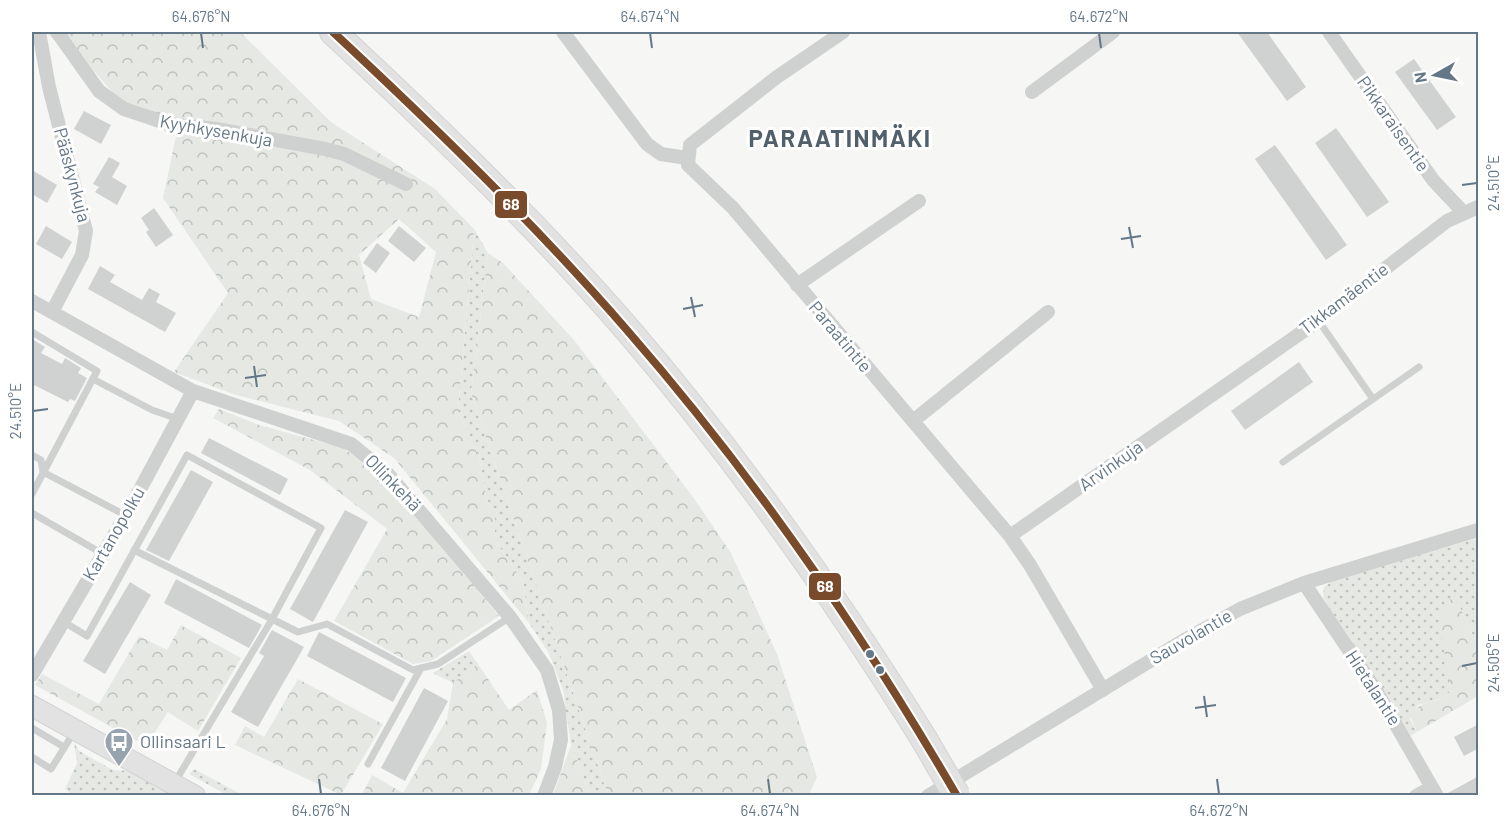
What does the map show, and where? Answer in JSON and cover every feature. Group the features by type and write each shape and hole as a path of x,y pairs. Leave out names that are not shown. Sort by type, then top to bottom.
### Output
{"highway":[{"path":"333,32 468,161 626,328 758,492 865,645 957,795"}],"street":[{"name":"Pääskynkuja","path":"39,32 49,87 86,231 82,255 52,312"},
{"name":"Kyyhkysenkuja","path":"57,32 99,91 124,109 169,124 216,129 325,149 352,158 406,184"},
{"path":"563,32 647,144 661,154 687,158 690,145 701,136 732,114 777,76 843,32"},
{"path":"1032,92 1113,32"},
{"name":"Pikkaraisentie","path":"1329,32 1433,180 1463,212"},
{"name":"Paraatintie","path":"687,158 691,171 733,208 1010,536 1030,565 1103,690"},
{"path":"797,285 919,201"},
{"name":"Tikkamäentie","path":"1211,396 1463,212 1479,207"},
{"name":"Ollinkehä","path":"32,301 193,391 323,434 365,453 407,494 510,617 547,670 559,710 559,752 544,795"},
{"path":"913,421 1048,312"},
{"name":"Kartanopolku","path":"32,675 36,658 64,622 193,391"},
{"name":"Arvinkuja","path":"1010,536 1211,396"},
{"name":"Sauvolantie","path":"928,795 1240,609 1304,583 1479,530"},
{"name":"Hietalantie","path":"1304,583 1377,692 1435,791"},
{"path":"32,706 194,795"},
{"path":"1416,795 1435,791"}],"lane":[{"path":"1318,320 1373,399"},
{"path":"32,332 97,371 32,494"},
{"path":"1283,462 1419,367"},
{"path":"93,379 152,410 178,419"},
{"path":"32,455 41,460 43,472"},
{"path":"64,622 87,636 187,455 321,528 271,621 174,784"},
{"path":"43,472 125,515"},
{"path":"32,513 103,554"},
{"path":"134,550 271,621 298,632 327,624 413,670 438,664 510,617"},
{"path":"368,764 421,668"},
{"path":"32,728 64,747"},
{"path":"32,757 51,769 75,729"}],"green space":[{"path":"45,32 240,32 331,122 435,189 474,229 458,411 479,457 487,500 495,511 495,540 523,582 529,623 394,458 339,421 236,395 174,372 228,293 163,198 176,136 136,119 93,70","holes":["399,219 436,252 419,317 371,299 359,255"]},
{"path":"474,229 488,253 471,393 608,795 590,795 571,745 563,690 549,653 529,623 523,582 495,540 495,511 487,500 479,457 458,411"},
{"path":"488,253 503,263 574,340 693,497 731,553 777,654 817,777 809,795 608,795 471,393"},
{"path":"219,409 259,425 340,447 370,464 405,501 499,616 431,661 413,664 334,621 387,529 310,470 213,418"},
{"path":"1478,538 1478,641 1456,602 1451,599 1451,691 1443,698 1418,705 1410,719 1417,732 1410,736 1328,607 1323,597 1324,587 1335,579"},
{"path":"1451,599 1456,602 1478,641 1478,696 1417,732 1410,715 1421,705 1446,696 1451,691 1440,619 1444,604"},
{"path":"181,625 241,658 198,731 168,712 146,746 35,685 42,674 99,704 139,636 167,650"},
{"path":"469,651 478,664 453,683 433,673"},
{"path":"478,664 509,710 537,690 547,723 541,769 529,795 362,795 372,775 403,793 447,719 453,683"},
{"path":"298,679 383,724 341,795 235,745 245,726 264,737"},
{"path":"74,742 79,751 113,770 134,771 177,795 73,795 65,789 77,763"},
{"path":"571,745 590,795 553,795"},
{"path":"194,769 243,795 227,795 189,774"}],"building":[{"path":"1237,32 1267,32 1306,87 1287,101"},
{"path":"1414,59 1456,117 1437,130 1395,72"},
{"path":"84,111 111,125 101,144 74,129"},
{"path":"1336,128 1389,202 1367,217 1315,143"},
{"path":"1275,145 1347,245 1326,260 1255,159"},
{"path":"109,157 120,163 112,177 127,186 117,205 95,192 99,187 93,184"},
{"path":"32,170 57,185 47,203 32,194"},
{"path":"154,208 173,235 156,247 146,232 149,230 141,218"},
{"path":"46,226 72,242 62,259 36,244"},
{"path":"399,226 426,248 414,262 388,241"},
{"path":"377,243 390,253 376,273 363,263"},
{"path":"100,266 115,275 110,282 142,300 149,288 160,294 156,302 176,313 165,332 88,289"},
{"path":"32,339 45,347 41,353 62,364 65,358 81,368 78,373 87,378 75,401 70,399 68,402 32,384"},
{"path":"1299,362 1313,382 1245,430 1231,411"},
{"path":"209,438 288,479 280,495 201,453"},
{"path":"191,470 213,482 169,561 146,550"},
{"path":"345,510 368,522 313,622 290,609"},
{"path":"176,579 262,625 249,648 164,603"},
{"path":"130,582 151,595 105,674 83,661"},
{"path":"272,630 304,647 258,727 231,712 264,656 259,653"},
{"path":"319,632 406,678 393,702 307,656"},
{"path":"424,688 448,701 405,781 381,768"},
{"path":"1479,724 1479,748 1464,756 1454,737"},
{"path":"1479,776 1479,795 1446,795 1446,794"}],"transit line":[{"name":"68","path":"333,32 520,214 626,329 672,384 761,497 803,555 882,674 957,796"}],"place":[{"name":"Ollinsaari L","path":"119,768"}],"district":[{"name":"PARAATINMÄKI","path":"840,139"}]}
